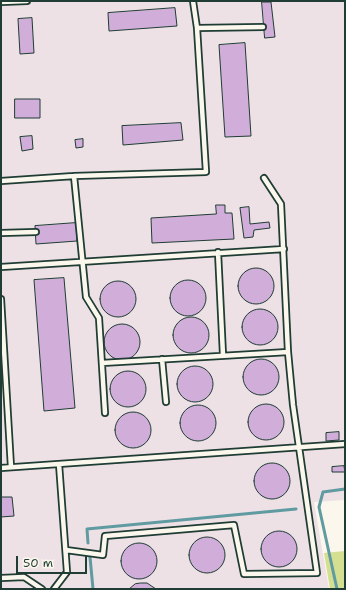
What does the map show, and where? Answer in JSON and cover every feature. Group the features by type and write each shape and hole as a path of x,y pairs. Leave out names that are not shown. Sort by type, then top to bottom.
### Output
{"lane":[{"path":"1,2 27,1"},
{"path":"1,181 74,176 206,172 194,1"},
{"path":"197,28 263,27"},
{"path":"74,176 86,297 98,318 105,412"},
{"path":"66,550 103,555 105,536 234,525 244,574 317,573 293,405 288,352 281,204 264,178"},
{"path":"1,233 36,232"},
{"path":"1,267 284,248"},
{"path":"218,252 223,355"},
{"path":"1,300 11,467"},
{"path":"102,363 288,352"},
{"path":"162,359 166,402"},
{"path":"1,468 345,444"},
{"path":"54,589 67,572 59,464"},
{"path":"1,578 24,577 42,589"}],"shaded area":[{"path":"1,1 345,1 345,500 314,502 329,589 1,589"}],"green space":[{"path":"345,551 345,589 330,589 324,553"}],"building":[{"path":"262,2 271,2 275,37 265,38"},
{"path":"175,8 177,26 109,31 108,13"},
{"path":"32,18 34,53 20,54 18,19"},
{"path":"245,43 251,136 225,137 219,45"},
{"path":"15,99 40,99 40,118 15,118"},
{"path":"181,123 183,140 123,145 122,126"},
{"path":"32,136 33,149 22,151 20,137"},
{"path":"83,139 83,147 76,148 75,140"},
{"path":"216,205 225,205 225,213 232,213 234,239 152,243 151,218 216,214"},
{"path":"249,207 250,224 269,222 270,228 254,230 253,237 244,238 240,208"},
{"path":"76,223 77,241 36,244 35,226"},
{"path":"260,268 269,273 273,279 273,293 269,299 260,304 252,304 243,299 239,293 238,282 243,273 249,269"},
{"path":"64,278 75,408 44,411 34,280"},
{"path":"192,280 201,285 205,291 205,305 201,311 192,316 184,316 175,311 171,305 170,294 175,285 181,281"},
{"path":"122,281 131,286 135,292 135,306 131,312 122,317 114,317 105,312 101,306 100,295 105,286 111,282"},
{"path":"264,309 273,314 277,320 277,334 273,340 264,345 256,345 247,340 243,334 242,323 247,314 253,310"},
{"path":"195,317 204,322 208,328 208,342 204,348 195,353 187,353 178,348 174,342 173,331 178,322 184,318"},
{"path":"126,324 135,329 139,335 139,349 135,355 126,360 118,360 109,355 105,349 104,338 109,329 115,325"},
{"path":"265,359 274,364 278,370 278,384 274,390 265,395 257,395 248,390 244,384 243,373 248,364 254,360"},
{"path":"199,366 208,371 212,377 212,391 208,397 199,402 191,402 182,397 178,391 177,380 182,371 188,367"},
{"path":"132,371 141,376 145,382 145,396 141,402 132,407 124,407 115,402 111,396 110,385 115,376 121,372"},
{"path":"270,404 279,409 283,415 283,429 279,435 270,440 262,440 253,435 249,429 248,418 253,409 259,405"},
{"path":"202,405 211,410 215,416 215,430 211,436 202,441 194,441 185,436 181,430 180,419 185,410 191,406"},
{"path":"137,412 146,417 150,423 150,437 146,443 137,448 129,448 120,443 116,437 115,426 120,417 126,413"},
{"path":"339,432 339,440 326,441 326,433"},
{"path":"276,463 285,468 289,474 289,488 285,494 276,499 268,499 259,494 255,488 254,477 259,468 265,464"},
{"path":"344,466 345,472 332,472 332,467"},
{"path":"1,497 12,497 14,516 1,517"},
{"path":"283,531 292,536 296,542 296,556 292,562 283,567 275,567 266,562 262,556 261,545 266,536 272,532"},
{"path":"211,537 220,542 224,548 224,562 220,568 211,573 203,573 194,568 190,562 189,551 194,542 200,538"},
{"path":"143,543 152,548 156,554 156,568 152,574 143,579 135,579 126,574 122,568 121,557 126,548 132,544"},
{"path":"147,583 156,589 129,589 135,584"}],"waterway":[{"path":"337,589 319,507 323,492 345,489"},
{"path":"88,543 87,529 296,509"},
{"path":"90,557 93,589"}]}
